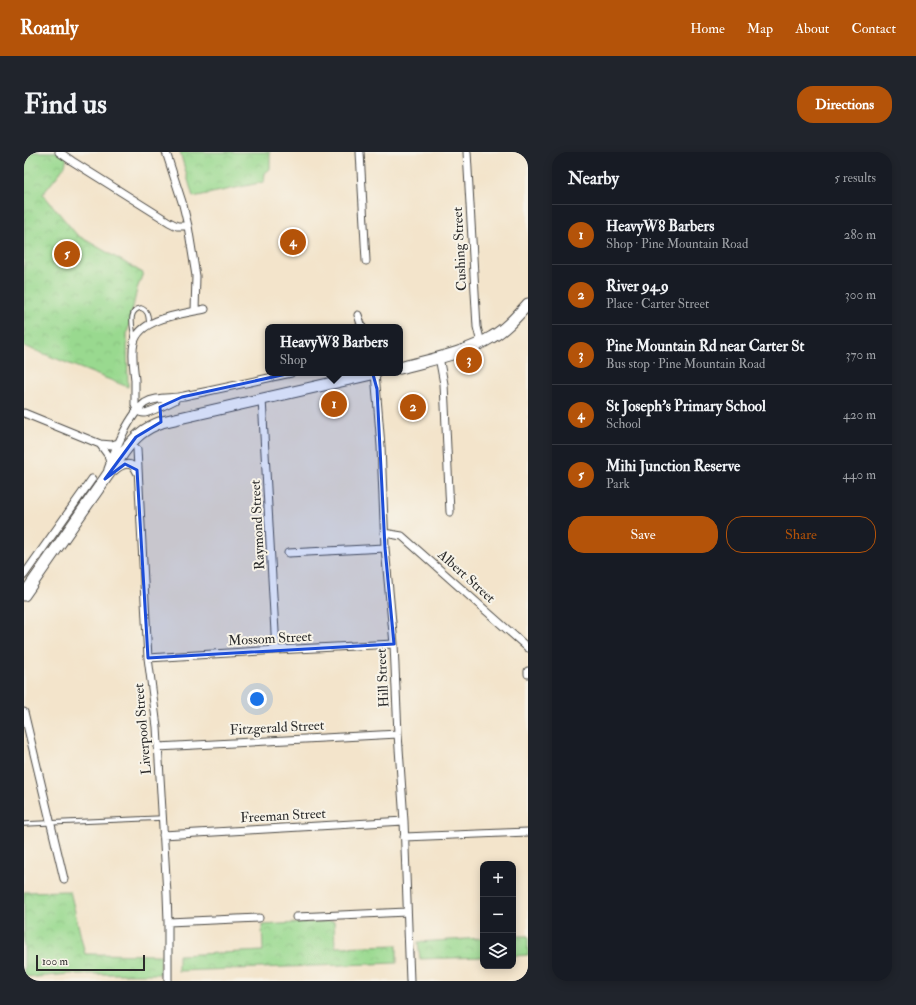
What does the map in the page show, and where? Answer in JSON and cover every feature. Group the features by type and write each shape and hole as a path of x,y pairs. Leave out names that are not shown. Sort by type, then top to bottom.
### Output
{"main road":[{"path":"403,367 481,343 508,325 528,304"},
{"path":"24,595 123,453 146,429 162,422 362,376"}],"street":[{"path":"59,152 169,222 177,226 188,226"},
{"path":"166,152 188,226 196,276 195,311"},
{"path":"360,152 366,260"},
{"name":"Cushing Street","path":"467,152 477,327 481,343"},
{"path":"182,397 146,413 138,410 135,406 134,343 140,331 149,324 195,311 205,310"},
{"path":"358,315 361,324"},
{"path":"439,357 444,384 450,512"},
{"path":"135,389 142,398 151,400 182,397 277,376"},
{"name":"Hill Street","path":"375,376 381,446 384,548 394,644 404,821 410,981"},
{"path":"151,400 160,406 162,422"},
{"path":"105,479 118,443 138,410 151,400"},
{"name":"Raymond Street","path":"262,400 276,650"},
{"path":"24,413 100,444 112,445 118,443"},
{"path":"100,444 108,455 110,463"},
{"name":"Liverpool Street","path":"137,449 148,658 157,727 168,922 168,981"},
{"path":"105,479 119,466 125,464 129,464 134,467 138,475"},
{"path":"24,575 92,479"},
{"name":"Albert Street","path":"384,533 402,536 528,648"},
{"path":"288,553 384,548"},
{"name":"Mossom Street","path":"148,658 394,644"},
{"path":"24,712 49,823 64,879"},
{"name":"Fitzgerald Street","path":"158,747 398,734"},
{"name":"Freeman Street","path":"163,835 404,821"},
{"path":"404,837 528,832"},
{"path":"296,917 407,912"},
{"path":"168,922 259,918"}],"lane":[{"path":"134,343 132,323 133,313 135,310 142,308 146,311 149,324"},
{"path":"24,824 162,818"}],"highlighted area":[{"path":"368,356 377,389 385,548 394,644 148,658 137,470 125,464 105,479 136,437 161,422 160,407 182,397"}],"green space":[{"path":"24,152 68,152 65,166 43,194 77,235 143,273 137,289 127,334 128,387 24,346"},
{"path":"180,152 270,152 270,169 265,173 264,182 193,197"},
{"path":"70,891 85,954 161,955 160,974 69,974 35,977 24,976 24,892"},
{"path":"334,921 335,947 397,945 397,963 178,971 178,955 263,951 262,925"},
{"path":"516,936 528,936 528,955 516,956"},
{"path":"480,938 480,957 420,959 418,942"}],"place":[{"name":"St Joseph's Primary School","path":"293,242"},
{"name":"Mihi Junction Reserve","path":"67,254"},
{"name":"Pine Mountain Rd near Carter St","path":"469,360"},
{"name":"HeavyW8 Barbers","path":"334,404"},
{"name":"River 94.9","path":"413,407"}]}
